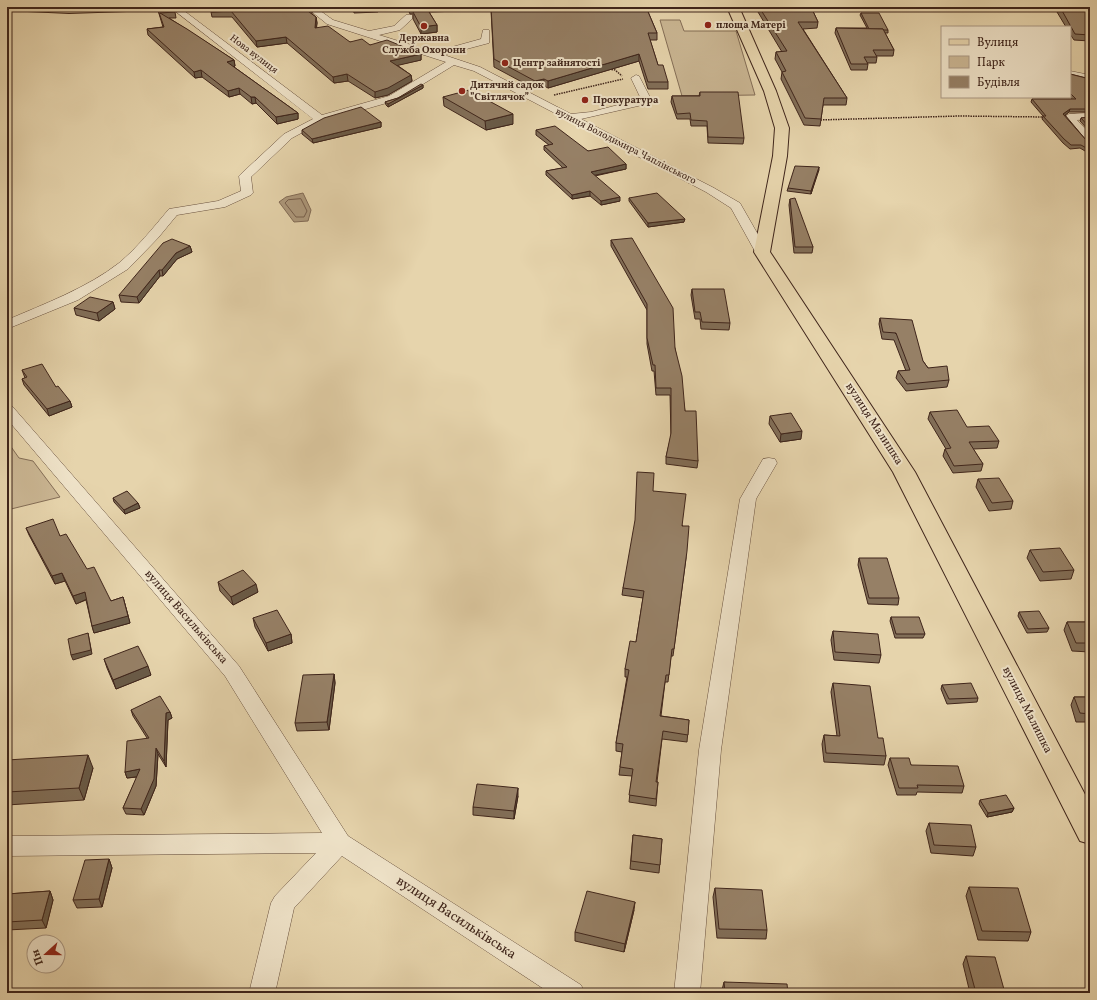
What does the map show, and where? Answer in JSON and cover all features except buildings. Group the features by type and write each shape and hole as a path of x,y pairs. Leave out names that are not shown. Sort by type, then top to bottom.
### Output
{"main road":[{"path":"7,7 69,10 155,7"},
{"path":"732,7 770,91 782,128 780,156 762,252"},
{"name":"вулиця Малишка","path":"762,252 904,472 1090,832"}],"street":[{"name":"Нова вулиця","path":"174,7 320,119"},
{"name":"вулиця Володимира Чаплінського","path":"310,7 330,22 477,69 710,190 736,206 762,252"},
{"path":"368,34 397,28 409,17"},
{"path":"435,55 486,41 486,32"},
{"path":"7,325 73,297 123,266 154,235 173,212 221,204 247,193 245,176 288,136 320,119 393,98 454,61"},
{"path":"1071,74 1090,78"},
{"path":"570,117 591,115 647,101 636,78"},
{"path":"1069,117 1090,116"},
{"path":"1069,117 1090,140"},
{"name":"вулиця Васильківська","path":"7,409 232,671 340,843 572,993"},
{"path":"687,993 710,750 748,499 769,463"},
{"path":"7,846 340,843"},
{"path":"262,993 283,904 340,843"}],"path":[{"path":"536,99 624,79 615,70 603,69"},
{"path":"814,120 959,116 1069,117"}],"green space":[{"path":"660,20 680,20 684,31 736,31 755,95 682,96"},
{"path":"7,441 19,458 33,461 60,497 7,510"}],"water":[{"path":"303,193 311,210 308,221 294,222 279,202 286,197"}],"place":[{"name":"площа Матері","path":"708,25"},
{"name":"Державна Служба Охорони","path":"424,26"},
{"name":"Центр зайнятості","path":"505,63"},
{"name":"Дитячий садок ”Світлячок”","path":"462,91"},
{"name":"Прокуратура","path":"585,100"}]}
